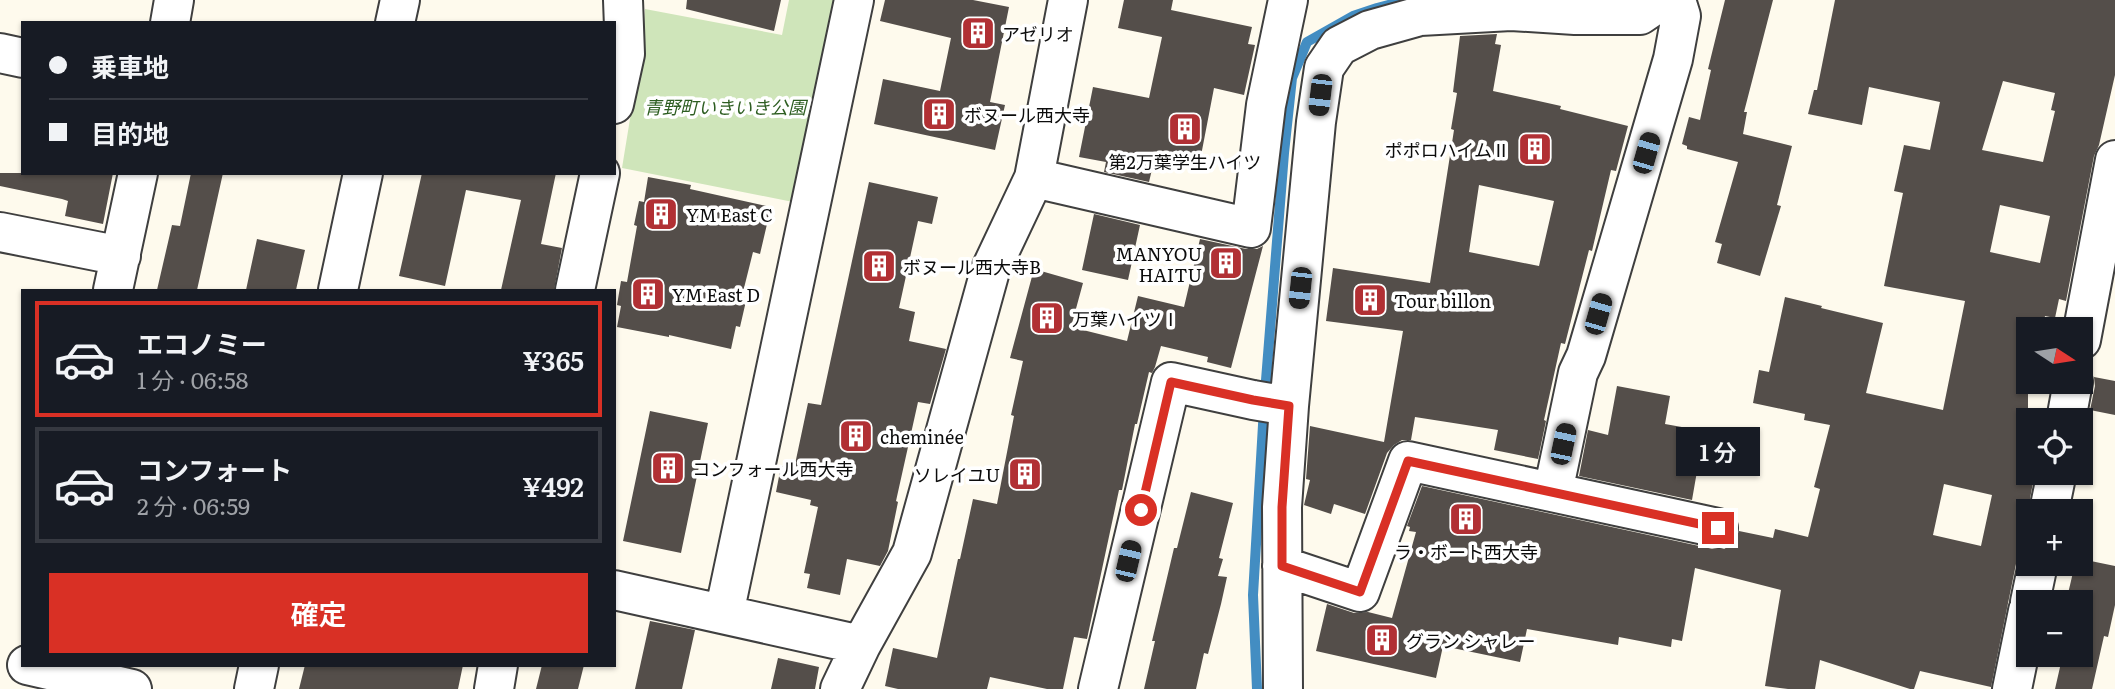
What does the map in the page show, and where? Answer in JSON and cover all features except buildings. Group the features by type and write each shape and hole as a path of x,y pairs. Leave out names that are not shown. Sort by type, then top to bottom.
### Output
{"street":[{"path":"170,21 174,0"},
{"path":"395,21 400,0"},
{"path":"616,95 625,54 623,0"},
{"path":"724,614 855,0"},
{"path":"840,689 912,553 990,271 1034,178 1068,0"},
{"path":"1034,178 1251,228 1266,105 1288,0"},
{"path":"1283,689 1282,507 1274,403 1324,68 1339,46 1370,30 1420,16 1511,11 1640,15 1662,0"},
{"path":"1553,492 1578,373 1586,356 1673,59 1681,16 1676,0"},
{"path":"0,53 21,58"},
{"path":"2086,317 2115,160"},
{"path":"0,232 117,273 138,175"},
{"path":"338,289 363,175"},
{"path":"575,289 600,175"},
{"path":"1098,689 1171,382 1274,403"},
{"path":"1282,566 1360,592 1408,461 1718,528"},
{"path":"616,590 861,645"},
{"path":"22,689 27,667"},
{"path":"36,667 132,689"},
{"path":"254,689 259,667"},
{"path":"494,689 498,667"},
{"path":"2012,689 2017,667"}],"green space":[{"name":"青野町いきいき公園","path":"789,0 843,0 803,204 622,168 643,39 645,9 782,35"}],"waterway":[{"path":"1265,393 1292,78 1307,42 1353,16 1404,1"},
{"path":"1257,689 1253,595 1264,408"}],"place":[{"name":"アゼリオ","path":"978,33"},
{"name":"ボヌール西大寺","path":"939,114"},
{"name":"第2万葉学生ハイツ","path":"1185,129"},
{"name":"ポポロハイムⅡ","path":"1535,149"},
{"name":"YM East C","path":"661,214"},
{"name":"MANYOU HAITU","path":"1226,263"},
{"name":"ボヌール西大寺B","path":"879,266"},
{"name":"YM East D","path":"648,294"},
{"name":"Tour billon","path":"1370,300"},
{"name":"万葉ハイツⅠ","path":"1047,318"},
{"name":"cheminée","path":"856,436"},
{"name":"コンフォール西大寺","path":"668,468"},
{"name":"ソレイユU","path":"1025,474"},
{"name":"ラ・ボート西大寺","path":"1466,519"},
{"name":"グラン シャレー","path":"1382,640"}],"route":[{"path":"1141,510 1171,382 1289,406 1282,507 1282,566 1360,592 1408,461 1718,528"}]}
